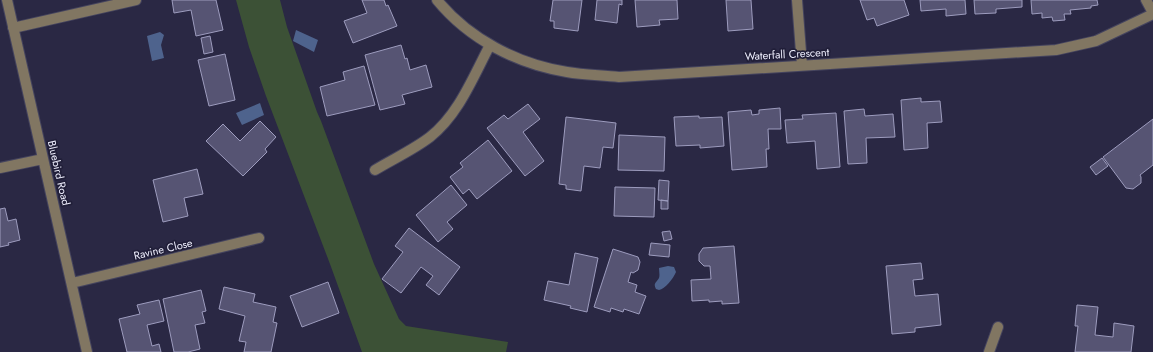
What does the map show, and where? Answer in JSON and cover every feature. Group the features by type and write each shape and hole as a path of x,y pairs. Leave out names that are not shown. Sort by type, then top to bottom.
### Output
{"street":[{"name":"Bluebird Road","path":"7,0 88,352"},
{"path":"13,28 136,0"},
{"name":"Waterfall Crescent","path":"437,0 463,27 490,45 530,63 567,72 618,76 1056,50 1096,41 1153,14"},
{"path":"797,0 802,65"},
{"path":"1146,0 1153,14"},
{"path":"375,170 425,140 441,127 461,100 490,45"},
{"path":"0,168 43,159"},
{"name":"Ravine Close","path":"72,283 259,238"},
{"path":"989,352 998,327"}],"green space":[{"path":"236,0 280,0 287,27 317,112 374,264 399,319 406,326 508,342 506,352 362,352 266,96 249,47"}],"water":[{"path":"296,30 318,40 314,52 293,41"},
{"path":"160,32 164,35 161,45 164,58 152,61 147,36"},
{"path":"260,103 264,115 242,125 236,113"},
{"path":"668,266 674,267 676,272 675,275 664,288 659,290 656,289 655,284 659,278 659,268"}],"building":[{"path":"172,0 216,0 223,30 196,36 191,10 174,13"},
{"path":"362,0 384,0 386,6 388,5 397,26 353,43 344,21 367,13"},
{"path":"553,0 582,0 578,31 554,28 554,21 550,21"},
{"path":"597,0 622,0 622,5 619,4 617,23 595,20"},
{"path":"635,0 677,0 678,19 659,20 660,25 637,27"},
{"path":"726,0 751,0 753,29 728,31"},
{"path":"860,0 904,0 909,15 877,26 874,18 867,20"},
{"path":"920,0 965,0 966,14 946,16 946,9 921,11"},
{"path":"974,0 1022,0 1022,7 996,9 996,13 975,14"},
{"path":"1031,0 1097,0 1098,5 1091,6 1091,8 1070,10 1071,14 1064,14 1065,20 1053,21 1052,17 1042,18 1042,13 1032,14"},
{"path":"210,36 213,52 204,54 201,38"},
{"path":"401,45 405,59 407,58 410,70 426,65 432,87 402,95 405,104 380,110 365,55"},
{"path":"225,54 235,100 209,106 198,60"},
{"path":"364,66 375,105 327,116 320,87 345,80 343,72"},
{"path":"921,98 921,102 940,101 942,122 927,123 928,148 904,150 901,100"},
{"path":"528,104 540,119 523,132 544,161 525,176 487,128 504,115 508,119"},
{"path":"780,108 781,129 768,129 769,149 766,149 767,167 732,170 728,112 751,110 752,115 759,114 759,110"},
{"path":"864,109 865,116 893,114 895,137 866,138 867,163 848,164 844,111"},
{"path":"836,113 840,167 817,169 815,141 787,143 785,120 803,119 802,115"},
{"path":"699,116 699,118 722,117 724,146 700,148 700,145 676,146 674,117"},
{"path":"566,117 616,123 613,148 603,147 600,168 584,166 581,191 566,189 566,185 559,184"},
{"path":"1153,119 1153,165 1140,175 1141,183 1133,189 1126,188 1103,157"},
{"path":"260,121 276,137 265,149 267,152 243,176 206,141 223,124 240,141"},
{"path":"619,135 665,137 664,171 618,170"},
{"path":"488,140 512,171 477,199 469,189 463,194 450,177 463,167 460,163"},
{"path":"1102,158 1108,166 1096,175 1090,167"},
{"path":"197,169 203,194 184,198 188,216 163,222 153,180"},
{"path":"659,180 669,181 668,201 658,200"},
{"path":"451,185 467,205 447,222 453,229 438,242 416,215"},
{"path":"615,187 655,188 654,217 614,216"},
{"path":"661,200 668,201 668,209 661,209"},
{"path":"5,208 8,221 16,219 20,240 0,247 0,209"},
{"path":"409,228 460,267 439,295 426,285 433,276 421,267 401,293 382,279 403,252 395,246"},
{"path":"670,231 672,239 664,241 662,232"},
{"path":"651,243 670,245 669,257 649,255"},
{"path":"734,246 739,303 722,304 722,301 709,302 709,300 692,301 691,280 711,279 710,266 704,266 699,261 699,254 703,248"},
{"path":"613,249 638,257 640,262 638,270 633,273 631,272 628,282 637,285 635,292 646,296 639,314 624,309 623,312 611,308 610,312 594,307"},
{"path":"575,253 598,258 587,312 570,308 571,306 544,300 548,281 569,285"},
{"path":"921,263 923,279 913,280 915,296 938,294 941,325 915,328 915,332 892,334 886,266"},
{"path":"328,282 339,313 302,327 290,296"},
{"path":"224,287 255,294 253,302 276,307 273,322 277,323 271,352 244,352 246,342 239,341 245,316 219,309"},
{"path":"201,290 206,311 202,312 205,323 195,325 200,349 188,352 174,352 163,299"},
{"path":"159,300 164,321 147,325 152,346 159,344 161,352 127,352 119,319 140,314 137,305"},
{"path":"1077,305 1098,307 1095,335 1113,337 1114,323 1134,326 1131,352 1075,352 1078,326 1075,326"}]}
